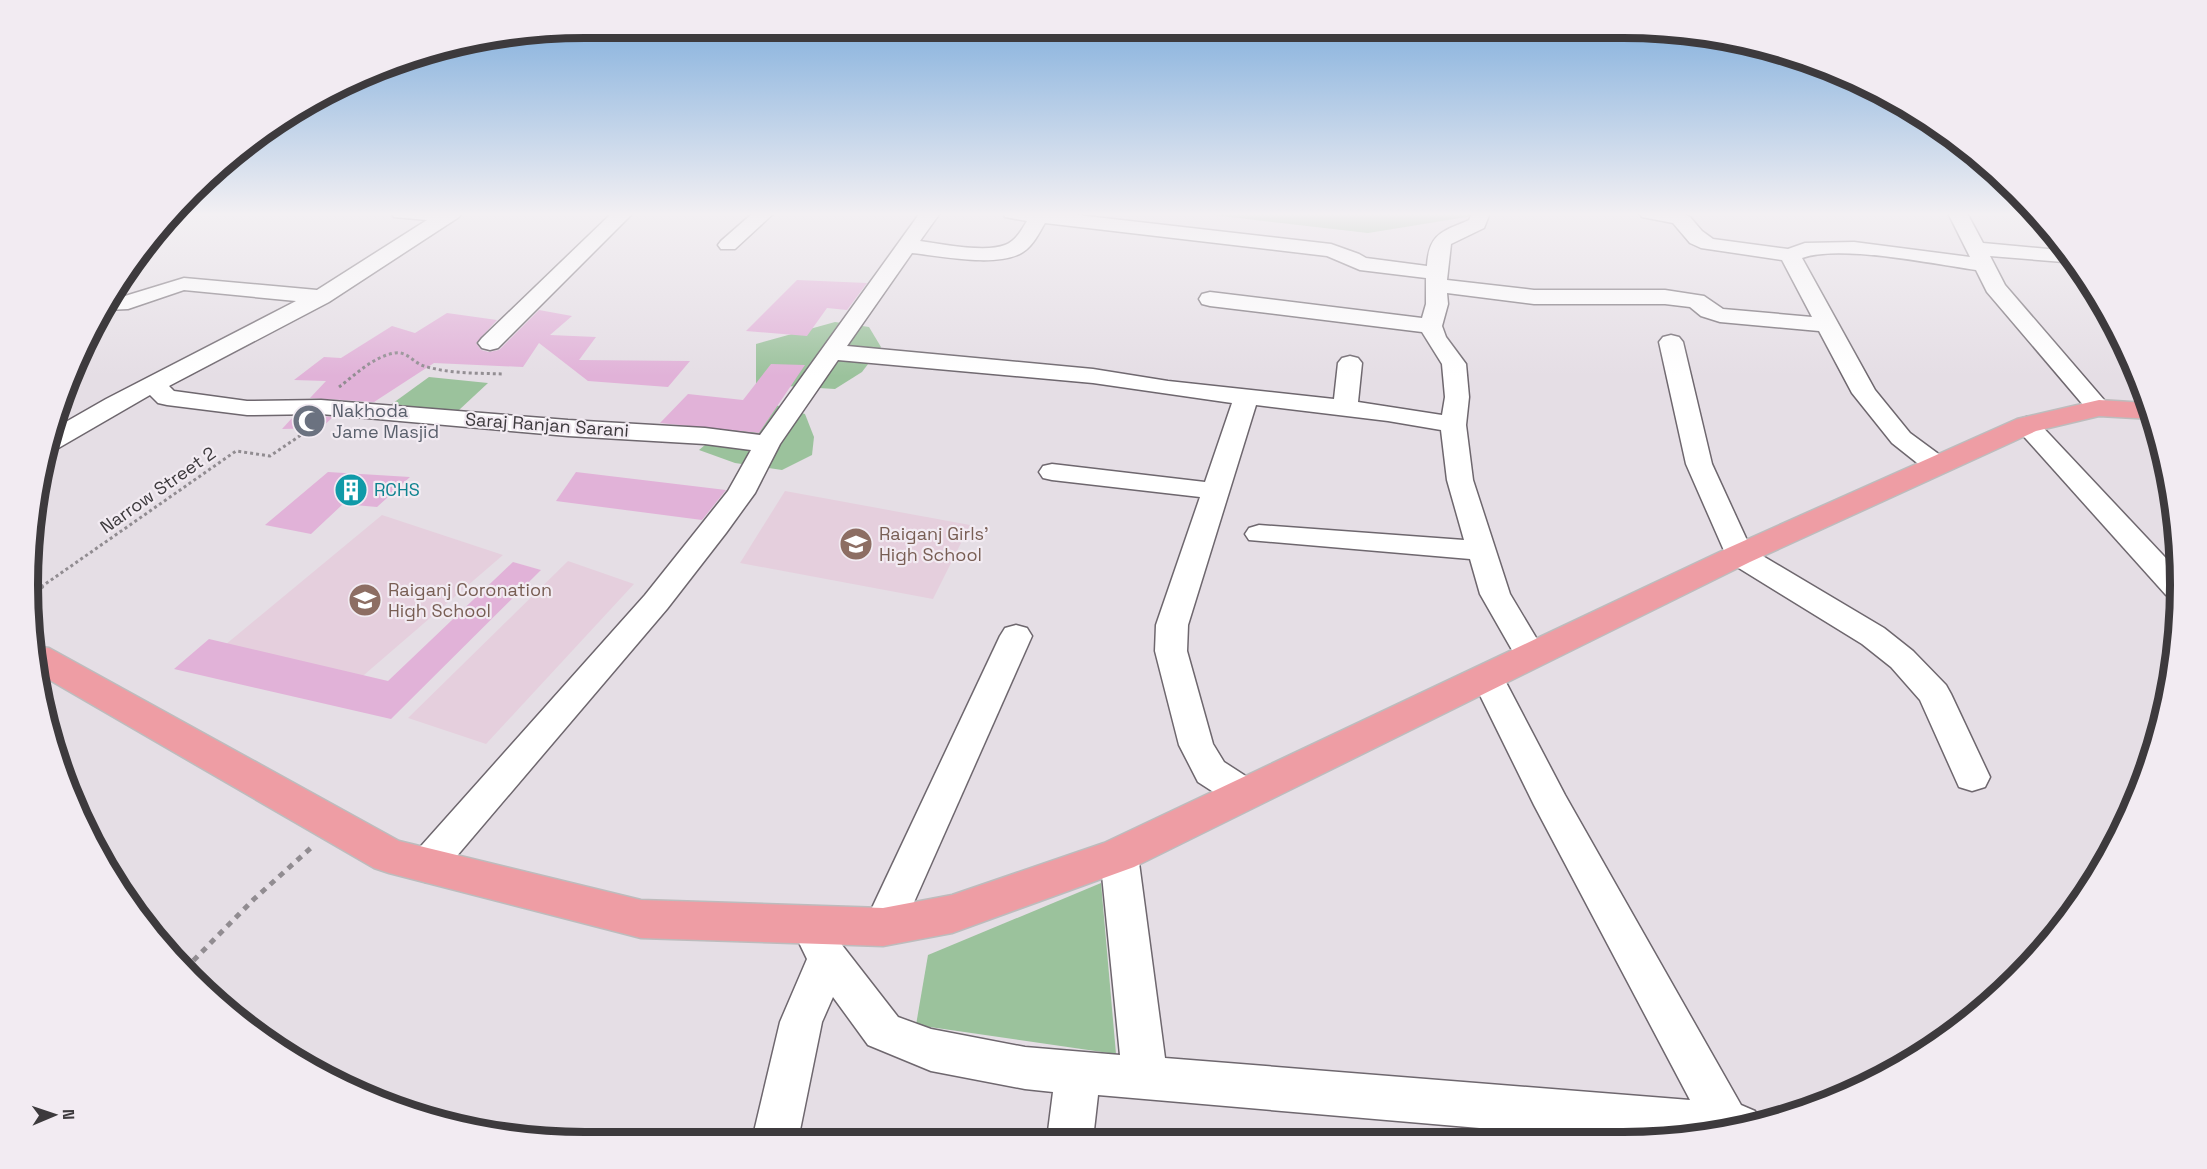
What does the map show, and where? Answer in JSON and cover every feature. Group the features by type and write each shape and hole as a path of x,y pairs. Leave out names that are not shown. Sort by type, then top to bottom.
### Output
{"main road":[{"path":"43,661 389,856 641,919 820,942 883,927 952,915 1119,855 1739,555 1935,464 2026,425 2099,408 2140,410"}],"street":[{"path":"58,437 153,384 321,297 366,268"},
{"path":"490,343 567,268"},
{"path":"426,866 656,602 741,493 767,444 892,268"},
{"path":"1378,268 1534,297 1665,297 1696,301 1709,311 1720,315 1827,325"},
{"path":"1437,268 1437,304 1431,326 1435,338 1454,364 1456,397 1453,425 1461,480 1495,594 1531,656"},
{"path":"1797,268 1864,393 1886,423 1901,438 1935,464"},
{"path":"1985,268 1995,287 2099,408"},
{"path":"116,304 128,303 162,288 184,284 321,297"},
{"path":"1210,299 1431,326"},
{"path":"1671,342 1699,464 1739,555 1874,636 1902,659 1934,694 1972,777"},
{"path":"832,352 1093,376 1453,425"},
{"path":"1345,409 1350,363"},
{"name":"Saraj Ranjan Sarani","path":"153,384 167,398 248,408 322,407 568,428 705,436 767,444"},
{"path":"1245,794 1211,772 1196,745 1172,651 1172,625 1246,397"},
{"path":"2026,425 2170,579"},
{"path":"1052,472 1216,491"},
{"path":"1259,534 1483,551"},
{"path":"883,927 1016,636"},
{"path":"1487,677 1552,805 1730,1121"},
{"path":"1119,855 1145,1078"},
{"path":"820,942 883,1031 931,1050 1025,1068 1707,1125"},
{"path":"778,1132 820,942"},
{"path":"1071,1132 1078,1072"}],"path":[{"name":"Narrow Street 2","path":"38,589 236,451 270,456 315,425 322,407 381,359 394,353 406,354 414,362 425,367 461,372 504,374"},
{"path":"191,963 254,899 335,826"}],"shaded area":[{"name":"Raiganj Girls' High School","path":"785,491 970,525 933,599 740,563"},
{"name":"Raiganj Coronation High School","path":"382,515 503,555 350,687 225,645"},
{"name":"Raiganj Coronation High School","path":"568,561 634,584 486,744 408,718"}],"green space":[{"path":"835,322 869,327 881,347 862,372 835,389 756,384 756,344"},
{"path":"429,377 488,383 459,410 389,406"},
{"path":"766,402 805,414 814,437 812,455 782,470 735,463 699,450 742,414"},
{"path":"1101,883 1116,1054 916,1025 928,955"}],"water":[{"path":"444,1113 527,1128 478,1121"}],"building":[{"path":"797,280 867,283 847,310 827,308 807,336 746,331"},
{"path":"539,310 572,316 550,335 596,337 579,360 690,361 668,387 588,381 539,343 523,367 434,363 374,402 310,398 326,381 294,380 324,357 341,358 392,326 415,333 447,313 497,320 476,343 481,350 489,352 499,350"},
{"path":"771,364 805,365 759,433 660,423 688,394 743,400"},
{"name":"Nakhoda Jame Masjid","path":"293,417 333,417 321,428 282,429"},
{"name":"RCHS","path":"328,472 410,477 377,507 343,504 311,534 265,525"},
{"path":"576,472 726,490 702,520 556,501"},
{"path":"513,562 541,570 391,719 174,669 209,639 388,681"}],"place":[{"name":"Nakhoda Jame Masjid","path":"309,421"},
{"name":"RCHS","path":"351,490"},
{"name":"Raiganj Girls' High School","path":"856,544"},
{"name":"Raiganj Coronation High School","path":"365,600"}]}
